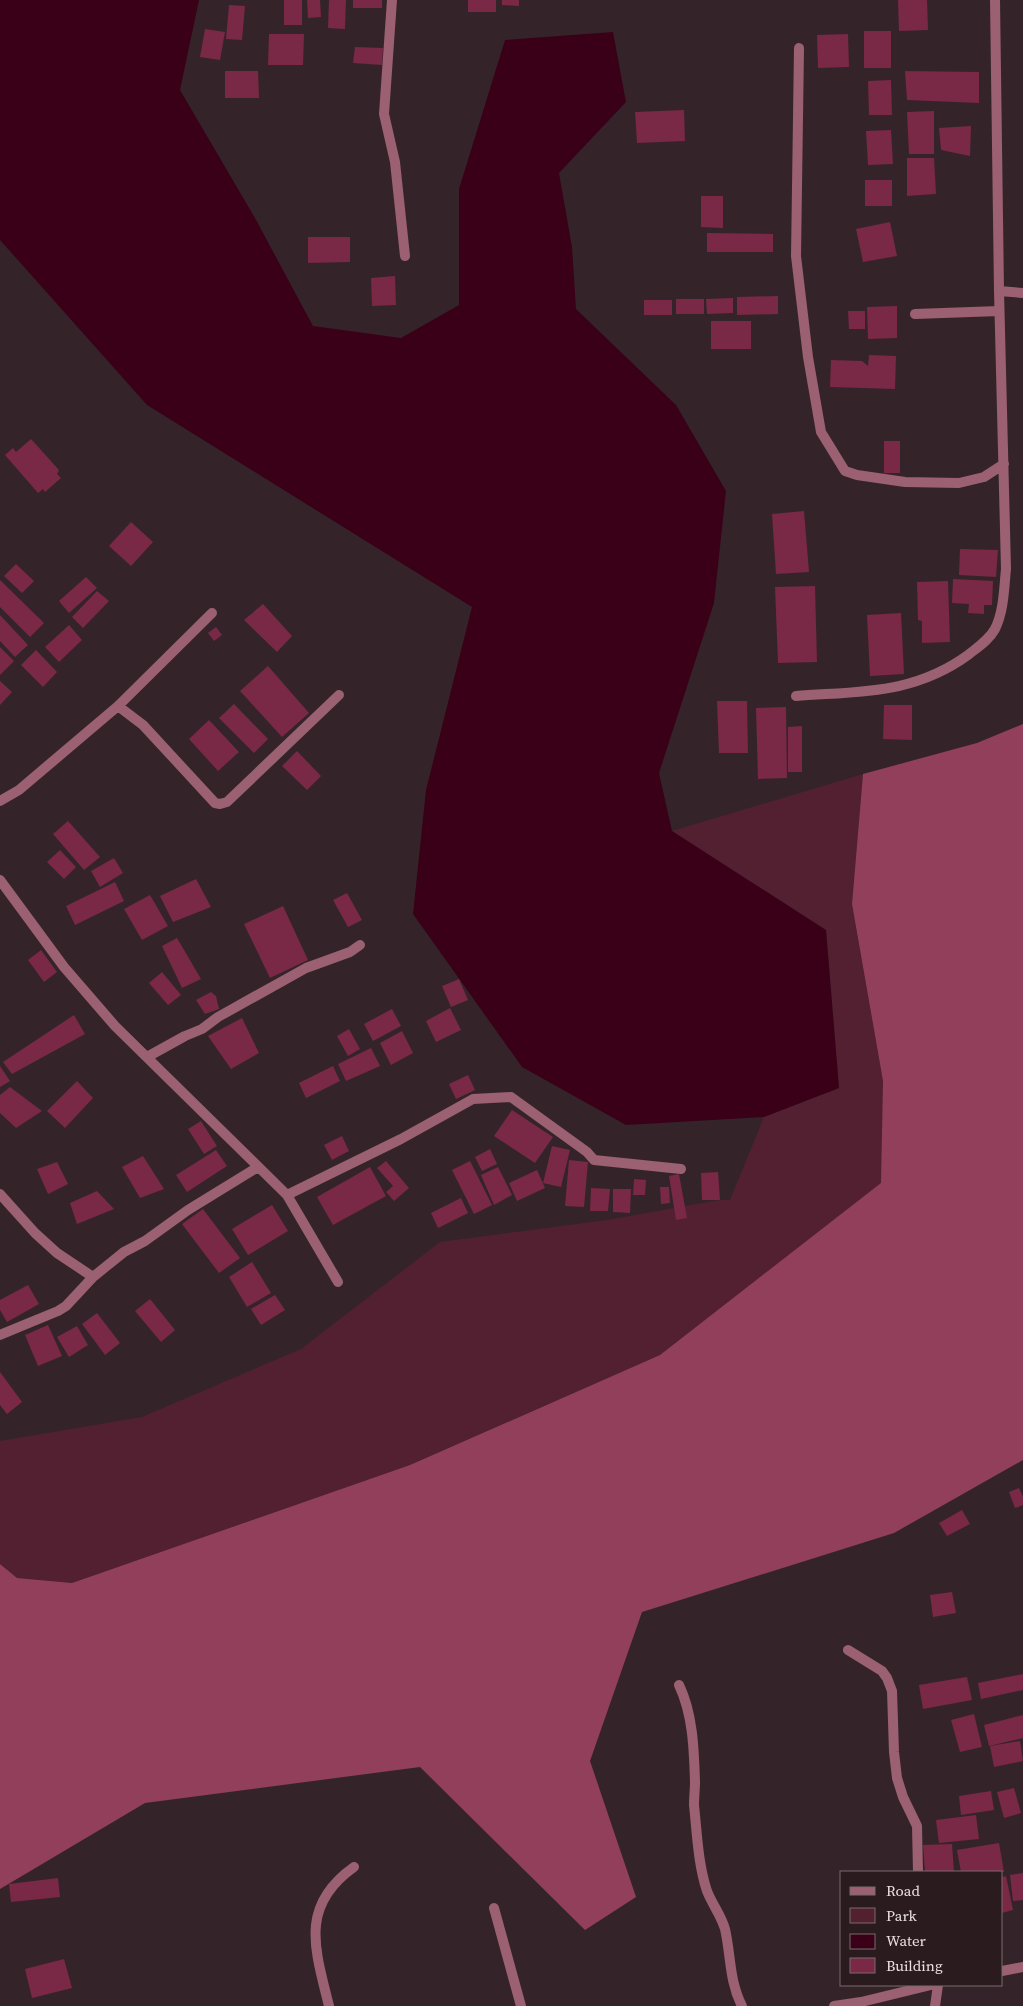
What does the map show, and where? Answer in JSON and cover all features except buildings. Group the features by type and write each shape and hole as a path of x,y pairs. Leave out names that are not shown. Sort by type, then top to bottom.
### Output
{"street":[{"path":"392,0 384,114 395,162 406,256"},
{"path":"796,696 894,688 919,682 944,669 985,642 995,629 1001,613 1006,569 998,290 995,0"},
{"path":"799,48 796,256 808,357 821,432 844,471 857,476 905,482 959,483 984,477 1004,464"},
{"path":"998,290 1023,293"},
{"path":"915,314 999,311"},
{"path":"0,801 19,790 118,706 212,613"},
{"path":"118,706 144,725 215,803 220,804 227,802 339,695"},
{"path":"0,880 64,967 115,1026 288,1195 338,1282"},
{"path":"147,1057 202,1029 218,1017 306,968 350,952 360,945"},
{"path":"288,1195 401,1139 473,1099 511,1097 587,1152 594,1160 682,1169"},
{"path":"0,1335 58,1311 124,1252 145,1241 188,1210 258,1167"},
{"path":"0,1194 35,1233 58,1253 94,1277"},
{"path":"848,1650 882,1670 892,1691 894,1752 897,1778 903,1797 917,1826 918,1871"},
{"path":"679,1685 684,1695 690,1724 695,1783 694,1802 704,1879 708,1894 725,1928 732,1982 742,2006"},
{"path":"329,2006 315,1933 316,1917 327,1892 341,1876 354,1867"},
{"path":"494,1908 521,2006"},
{"path":"1003,1971 1023,1967"},
{"path":"834,2006 862,2002 928,1986"},
{"path":"935,2006 938,1986"}],"green space":[{"path":"863,774 852,904 883,1081 882,1183 660,1355 410,1465 72,1583 17,1578 0,1564 0,1441 142,1417 301,1349 440,1242 607,1220 720,1200 730,1200 764,1117 839,1088 826,931 672,831"}],"shaded area":[{"path":"1023,724 1023,1460 894,1533 642,1612 590,1761 636,1897 585,1930 420,1767 145,1803 0,1889 0,1564 17,1578 72,1583 410,1465 660,1355 881,1183 883,1081 852,904 863,774 977,743"}],"water":[{"path":"0,0 199,0 180,90 255,218 313,326 401,338 459,305 459,189 505,40 613,32 626,102 559,173 572,247 576,309 676,405 726,491 714,603 659,773 672,831 826,930 839,1088 764,1117 626,1125 522,1067 413,914 426,790 472,607 147,405 0,240"}]}
